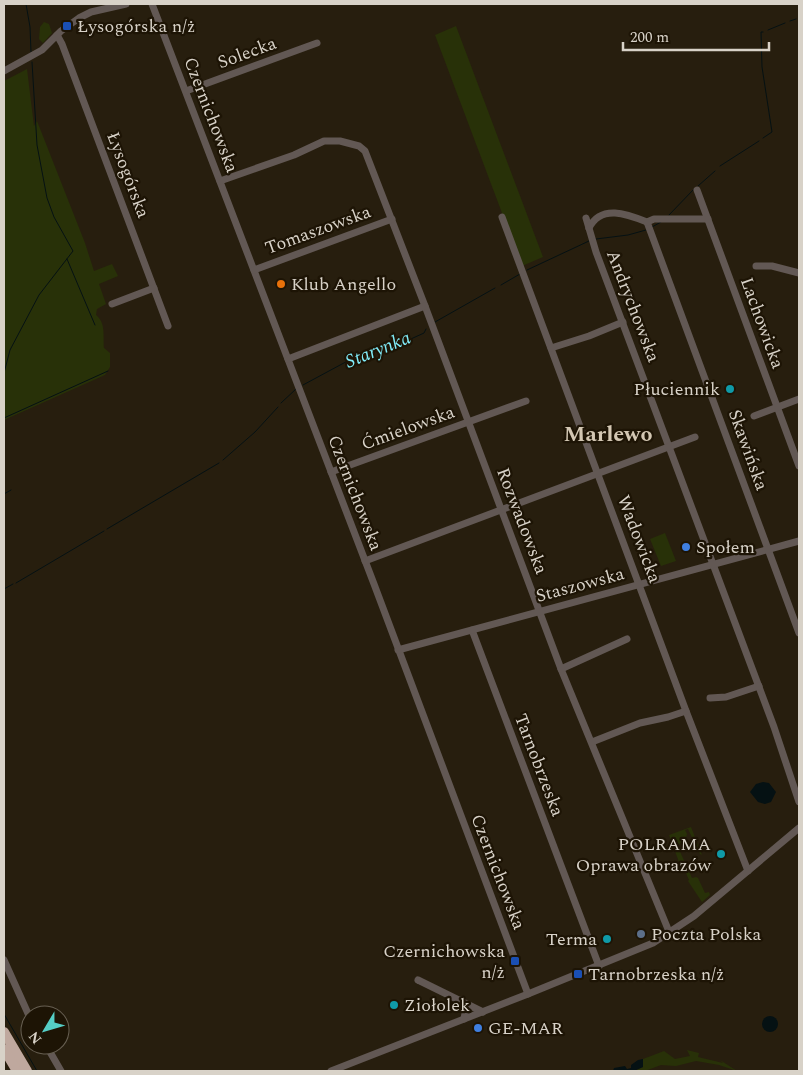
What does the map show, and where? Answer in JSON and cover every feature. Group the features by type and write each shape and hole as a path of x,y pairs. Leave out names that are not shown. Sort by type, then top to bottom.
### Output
{"highway":[{"path":"4,1032 27,1071"},
{"path":"4,1049 17,1071"}],"street":[{"path":"4,71 40,52 74,20 85,14 126,4"},
{"name":"Czernichowska","path":"152,4 528,994"},
{"name":"Łysogórska","path":"57,35 168,326"},
{"name":"Solecka","path":"186,91 317,42"},
{"name":"Rozwadowska","path":"220,181 330,140 355,145 365,151 426,306 561,669 670,934"},
{"name":"Lachowicka","path":"697,190 799,466"},
{"path":"589,228 593,220 603,214 615,213 634,216 647,222 654,218 708,219"},
{"name":"Wadowicka","path":"502,217 748,872"},
{"name":"Andrychowska","path":"586,218 788,764 799,802"},
{"name":"Tomaszowska","path":"254,270 392,219"},
{"name":"Skawińska","path":"647,222 799,633"},
{"path":"756,266 772,266 799,273"},
{"path":"112,304 154,288"},
{"path":"288,359 426,306"},
{"path":"551,348 589,336 623,322"},
{"path":"754,416 799,399"},
{"name":"Ćmielowska","path":"331,472 526,401"},
{"path":"365,561 695,437"},
{"name":"Staszowska","path":"398,650 799,541"},
{"name":"Tarnobrzeska","path":"472,630 599,966"},
{"path":"561,669 627,639"},
{"path":"710,698 726,697 759,686"},
{"path":"592,742 640,723 686,711"},
{"path":"331,1071 599,966 670,934 748,872 799,828"},
{"path":"4,960 24,1005"},
{"path":"418,980 483,1012"},
{"path":"461,1000 465,1013 464,1019"},
{"path":"52,1055 61,1071"}],"green space":[{"path":"44,22 49,24 52,33 43,43 39,39 40,27"},
{"path":"456,26 543,257 522,266 435,35"},
{"path":"27,69 34,126 37,121 85,243 94,271 112,264 118,276 99,284 106,304 97,309 96,315 103,326 104,348 110,353 110,367 105,375 4,420 4,81"},
{"path":"665,533 676,561 661,566 650,539"},
{"path":"691,827 702,855 688,829 685,830 687,834 685,841 677,845 692,878 698,878 705,893 709,892 710,895 702,902 688,881 669,835"},
{"path":"687,1050 699,1053 698,1057 723,1063 720,1060 737,1071 719,1065 696,1061 676,1066 661,1065 645,1071 634,1071 643,1067 643,1059 664,1051 675,1059 690,1056"}],"shaded area":[{"path":"769,783 776,792 771,802 765,804 758,802 750,792 756,784"},
{"path":"767,1016 773,1016 778,1021 776,1030 767,1032 762,1027 762,1021"},
{"path":"643,1059 643,1067 634,1071 613,1071 614,1068 625,1066 627,1069 631,1068 631,1065"}],"waterway":[{"path":"26,4 30,27 31,52"},
{"name":"Starynka","path":"790,21 796,19"},
{"name":"Starynka","path":"768,30 785,23"},
{"name":"Starynka","path":"763,32 761,32 762,67 772,132 763,138"},
{"path":"4,373 10,350 39,295 73,251 54,217 47,198 37,145 32,62"},
{"name":"Starynka","path":"720,166 759,141"},
{"name":"Starynka","path":"698,186 715,171"},
{"name":"Starynka","path":"669,215 694,189"},
{"name":"Starynka","path":"652,227 661,222"},
{"name":"Starynka","path":"596,239 628,235 646,230"},
{"name":"Starynka","path":"527,270 589,241"},
{"path":"67,259 95,325"},
{"name":"Starynka","path":"501,285 520,274"},
{"name":"Starynka","path":"435,322 495,288"},
{"name":"Starynka","path":"303,385 368,350 394,343 402,343 424,333 426,329"},
{"path":"4,418 108,371"},
{"name":"Starynka","path":"281,403 296,389"},
{"name":"Starynka","path":"223,460 255,432 278,407"},
{"name":"Starynka","path":"107,529 219,463"},
{"path":"4,494 11,490"},
{"name":"Starynka","path":"16,583 104,531"},
{"name":"Starynka","path":"4,589 13,584"},
{"path":"4,1014 37,1071"}],"place":[{"name":"Łysogórska n/ż","path":"67,26"},
{"name":"Klub Angello","path":"281,284"},
{"name":"Płuciennik","path":"730,389"},
{"name":"Społem","path":"686,547"},
{"name":"POLRAMA Oprawa obrazów","path":"721,854"},
{"name":"Poczta Polska","path":"641,934"},
{"name":"Terma","path":"607,939"},
{"name":"Czernichowska n/ż","path":"515,961"},
{"name":"Tarnobrzeska n/ż","path":"578,974"},
{"name":"Ziołolek","path":"394,1005"},
{"name":"GE-MAR","path":"478,1028"}],"district":[{"name":"Marlewo","path":"608,434"}]}
